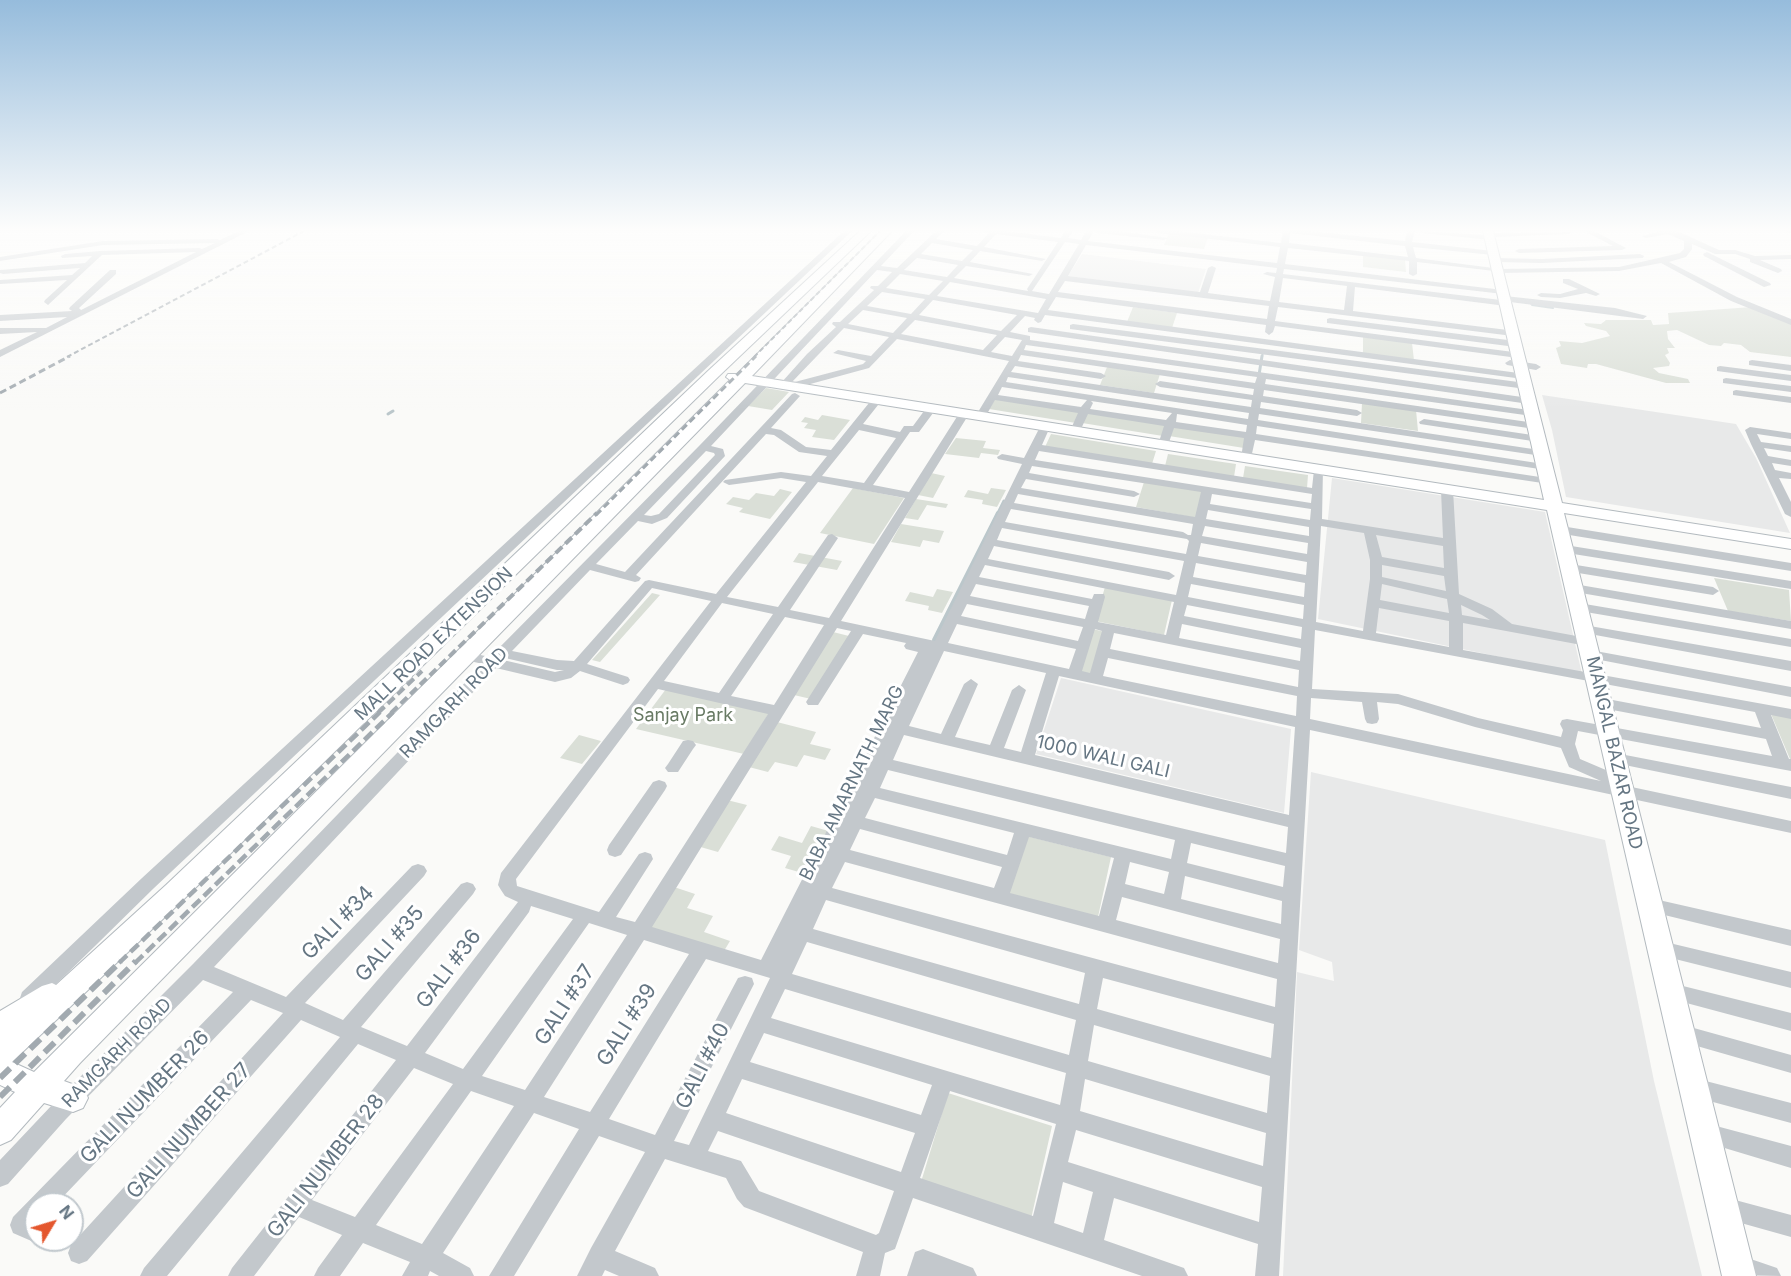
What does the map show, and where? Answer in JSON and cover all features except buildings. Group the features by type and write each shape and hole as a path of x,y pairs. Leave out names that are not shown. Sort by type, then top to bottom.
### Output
{"main road":[{"name":"MALL ROAD EXTENSION","path":"0,1054 175,892 512,568 706,372 802,291"},
{"path":"3,1123 828,291"},
{"name":"MANGAL BAZAR ROAD","path":"1503,291 1738,1271"},
{"path":"706,372 765,382 790,389 877,400 1791,544"},
{"path":"1,1025 85,975"},
{"path":"0,1071 39,1088 73,1098"}],"street":[{"path":"48,302 60,291"},
{"path":"76,312 73,309 93,291"},
{"path":"3,349 118,291"},
{"path":"3,349 123,291"},
{"path":"1,1025 148,883 491,563 706,372 785,291"},
{"name":"RAMGARH ROAD","path":"0,1176 853,291"},
{"path":"629,575 764,430 790,389 842,325 878,291"},
{"path":"889,291 1022,314 1044,309 1203,295 1270,328 1530,401"},
{"path":"790,389 866,366 939,291"},
{"path":"986,291 1063,315 1127,314"},
{"path":"1039,291 1044,309 1057,325 1163,338 1178,331 1270,328 1348,313 1530,401"},
{"path":"980,417 1055,291"},
{"path":"1203,295 1204,291"},
{"path":"1232,511 1250,436 1277,291"},
{"path":"1348,313 1350,291"},
{"path":"1524,291 1528,295 1557,296 1583,291"},
{"path":"1565,291 1615,311 1643,316"},
{"path":"1587,291 1596,294"},
{"path":"1718,291 1791,322"},
{"path":"1073,293 1263,363 1530,401"},
{"path":"861,307 1005,334 1073,293 1360,344 1418,357 1530,401"},
{"path":"1044,309 1127,314 1163,338"},
{"path":"1044,309 1163,338 1178,331 1245,344 1270,328 1360,344 1418,357 1530,401"},
{"path":"1044,309 1155,360 1357,399 1422,403 1530,401"},
{"path":"0,318 76,312"},
{"path":"984,354 1022,314"},
{"path":"1057,325 1063,315"},
{"path":"822,323 896,335 984,354 1260,380 1422,403"},
{"path":"1270,328 1418,357"},
{"path":"0,331 42,329"},
{"path":"1156,396 1178,331"},
{"path":"1151,371 1163,338"},
{"path":"838,353 873,359"},
{"path":"1418,357 1424,436"},
{"path":"1015,358 1101,375"},
{"path":"1752,363 1791,368"},
{"path":"1720,369 1791,378"},
{"path":"1006,374 1424,436 1530,401"},
{"path":"1726,381 1791,389"},
{"path":"1000,384 1252,423 1530,401"},
{"path":"1160,384 1357,412"},
{"path":"1075,432 1095,387"},
{"path":"1153,482 1183,387"},
{"path":"1099,413 1110,389"},
{"path":"1736,393 1791,400"},
{"path":"992,397 1250,436 1530,401"},
{"path":"1356,426 1357,399"},
{"path":"877,400 717,602 507,878 507,885 511,891 603,921 1277,1126"},
{"path":"1424,422 1530,401"},
{"path":"866,488 908,428 915,430 931,409"},
{"name":"GALI #37","path":"530,1103 964,414"},
{"path":"856,426 902,436"},
{"name":"BABA AMARNATH MARG","path":"694,1157 759,1023 776,974 802,933 900,729 913,689 940,646 1046,427"},
{"path":"764,430 777,432 803,450 834,454"},
{"path":"1791,436 1750,430 1778,488 1788,503 1791,514"},
{"path":"1756,444 1791,449"},
{"path":"1025,467 1071,453 1238,479 1316,517"},
{"path":"1066,468 1071,453"},
{"path":"1002,458 1130,509 1199,521 1316,517"},
{"path":"1106,474 1112,459"},
{"path":"1764,459 1791,463"},
{"path":"1130,509 1144,465"},
{"path":"1025,467 1066,468 1235,494 1369,530 1449,543"},
{"path":"1025,467 1134,494"},
{"path":"1267,1276 1319,470"},
{"path":"1770,472 1791,476"},
{"path":"729,482 781,475 913,496"},
{"path":"1778,488 1791,490"},
{"path":"1164,596 1174,556 1199,521 1207,490"},
{"path":"1447,490 1450,573 1456,618 1456,653"},
{"path":"1008,505 1313,559"},
{"path":"1203,506 1232,511 1316,517"},
{"path":"1172,640 1191,559 1184,519"},
{"path":"998,524 1312,580"},
{"path":"1369,530 1376,560 1374,603 1369,636"},
{"path":"722,699 832,538"},
{"path":"990,542 1169,576"},
{"path":"1014,568 1022,549"},
{"path":"1376,560 1450,573"},
{"path":"981,561 1456,653 1791,714"},
{"path":"491,563 512,568"},
{"path":"588,566 629,575 649,584 717,602 1622,787 1791,827"},
{"path":"1570,568 1791,567"},
{"path":"1570,568 1705,571 1791,585"},
{"path":"1570,568 1713,591"},
{"path":"1570,568 1721,613 1791,625"},
{"path":"1570,568 1791,644"},
{"path":"1705,571 1721,613"},
{"path":"972,579 1097,604"},
{"path":"1186,579 1311,602"},
{"path":"1376,579 1453,596 1487,612 1511,628"},
{"path":"466,656 498,657 560,677 566,675 578,666 649,584"},
{"path":"1074,675 1103,585"},
{"path":"963,599 1306,667"},
{"path":"1374,603 1587,642 1791,692"},
{"path":"953,619 1084,646"},
{"path":"1177,619 1308,645"},
{"path":"776,974 913,689 926,650 856,634 832,626"},
{"path":"1095,679 1109,628"},
{"path":"813,702 856,634"},
{"path":"1587,642 1791,666"},
{"path":"1102,652 1305,693 1398,699 1475,722 1567,744"},
{"path":"578,666 623,680"},
{"path":"1026,759 1054,671"},
{"path":"655,684 778,711"},
{"path":"946,740 971,684"},
{"path":"995,752 1019,690"},
{"path":"1370,697 1372,719"},
{"path":"1602,703 1771,735"},
{"path":"1761,709 1771,735 1787,764"},
{"path":"1622,787 1574,763 1567,744 1571,729 1567,724 1787,764"},
{"name":"1000 WALI GALI","path":"900,729 1296,823"},
{"path":"673,768 688,745"},
{"path":"1615,758 1791,793"},
{"path":"884,763 1294,862"},
{"path":"615,850 659,786"},
{"path":"870,791 1292,896"},
{"path":"855,822 1013,863"},
{"path":"1000,897 1024,829"},
{"path":"1171,903 1184,836"},
{"path":"839,854 1285,974"},
{"path":"1106,925 1124,854"},
{"path":"603,921 645,859"},
{"name":"GALI #34","path":"294,1008 418,871"},
{"path":"148,883 175,892"},
{"name":"GALI #35","path":"351,1030 467,889"},
{"path":"1116,889 1289,934"},
{"path":"822,892 1284,1018"},
{"path":"1650,905 1791,938"},
{"name":"GALI #36","path":"411,1056 523,907"},
{"name":"GALI #37","path":"359,1230 581,922"},
{"path":"802,933 1281,1070"},
{"path":"1661,949 1791,980"},
{"name":"GALI #39","path":"501,1276 700,950"},
{"path":"1041,1230 1068,1118 1095,968"},
{"path":"200,970 351,1030 467,1080 594,1125 734,1169 745,1191 752,1199 876,1246 887,1241 944,1080"},
{"name":"GALI #40","path":"594,1266 660,1147 745,984"},
{"name":"GALI NUMBER 26","path":"53,1192 249,989"},
{"path":"1671,992 1791,1022"},
{"name":"GALI NUMBER 27","path":"79,1253 294,1008"},
{"path":"759,1023 1273,1180"},
{"path":"152,1276 351,1030"},
{"path":"1683,1034 1791,1064"},
{"name":"GALI NUMBER 28","path":"240,1276 411,1056"},
{"path":"738,1068 927,1127"},
{"path":"1694,1088 1791,1113"},
{"path":"420,1267 530,1103"},
{"path":"712,1119 1176,1276"},
{"path":"1705,1134 1791,1157"},
{"path":"1055,1169 1269,1236"},
{"path":"1091,1247 1106,1185"},
{"path":"296,1205 359,1230 420,1267 462,1276"},
{"path":"1722,1207 1791,1226"},
{"path":"326,1276 359,1230"},
{"path":"868,1276 876,1246"},
{"path":"919,1276 923,1260 965,1276"},
{"path":"594,1266 647,1276"},
{"path":"1738,1271 1769,1276"}],"shaded area":[{"path":"1179,291 1199,291 1198,293"},
{"path":"1542,395 1736,424 1756,458 1790,533 1566,497"},
{"path":"1332,478 1545,512 1582,674 1318,619"},
{"path":"1061,678 1291,729 1284,813 1036,754"},
{"path":"1311,772 1605,840 1654,1081 1702,1276 1283,1276 1297,972 1334,981 1332,962 1299,950"}],"green space":[{"path":"1133,307 1177,313 1172,328 1127,322"},
{"path":"1752,307 1791,324 1791,357 1750,352 1741,345 1724,343 1721,346 1709,345 1677,330 1667,331 1668,339 1675,348 1667,348 1669,353 1665,355 1670,363 1669,366 1653,368 1659,373 1688,379 1690,383 1666,383 1596,364 1588,364 1587,368 1561,364 1556,348 1561,346 1559,341 1582,343 1610,336 1606,331 1586,326 1584,323 1601,324 1606,320 1651,320 1653,325 1669,324 1668,313"},
{"path":"1363,337 1412,343 1414,360 1363,353"},
{"path":"1107,367 1160,374 1154,393 1100,385"},
{"path":"766,388 789,392 772,410 748,406"},
{"path":"995,399 1081,412 1076,423 989,409"},
{"path":"1362,403 1416,410 1418,431 1361,423"},
{"path":"1087,413 1166,425 1163,436 1082,423"},
{"path":"822,415 850,420 834,440 812,437 816,430 804,428 808,423 801,422 805,417 818,420"},
{"path":"1172,426 1246,437 1244,448 1169,436"},
{"path":"1051,434 1156,451 1152,464 1045,447"},
{"path":"956,438 986,441 983,448 1000,450 998,455 981,453 979,458 945,454"},
{"path":"1168,454 1236,464 1234,477 1165,466"},
{"path":"1245,466 1308,475 1307,488 1243,478"},
{"path":"931,473 945,476 933,498 918,495"},
{"path":"1144,482 1203,491 1197,518 1136,507"},
{"path":"853,488 904,498 874,544 820,533"},
{"path":"991,488 1006,490 997,507 982,504 983,500 964,497 968,490 988,494"},
{"path":"780,489 792,492 770,519 739,512 743,508 726,504 733,497 749,500 756,493 774,496"},
{"path":"916,499 948,504 946,508 927,505 918,520 905,518"},
{"path":"901,524 944,531 939,543 923,540 920,547 891,542"},
{"path":"799,553 842,561 837,570 793,562"},
{"path":"1714,578 1789,590 1791,621 1728,611"},
{"path":"1105,587 1172,600 1164,635 1095,621"},
{"path":"937,589 953,592 942,613 928,610 929,606 905,601 910,592 933,597"},
{"path":"652,593 660,595 600,662 592,660"},
{"path":"1093,629 1105,632 1091,674 1079,671"},
{"path":"833,632 849,636 811,699 794,695"},
{"name":"Sanjay Park","path":"666,689 769,713 744,754 636,729"},
{"path":"1771,714 1791,718 1791,759 1790,759"},
{"path":"773,721 816,732 810,744 831,749 825,760 804,755 797,767 775,762 768,772 745,766"},
{"path":"579,735 601,741 582,764 560,758"},
{"path":"727,800 747,805 718,852 697,846"},
{"path":"811,826 832,832 809,875 785,868 791,856 771,850 779,836 802,843"},
{"path":"1026,836 1111,857 1098,917 1008,893"},
{"path":"674,887 695,894 687,908 713,916 704,932 730,941 724,951 649,927"},
{"path":"948,1093 1052,1126 1031,1219 921,1182"}],"waterway":[{"path":"1530,302 1532,305 1553,308"},
{"path":"1262,357 1263,352"},
{"path":"1259,375 1262,356"},
{"path":"388,414 393,411"},
{"path":"998,513 1004,501"},
{"path":"934,640 998,513"}],"railway":[{"path":"67,357 192,291"},
{"path":"754,357 820,291"},
{"path":"0,393 70,356"},
{"path":"596,515 756,356"},
{"path":"391,713 597,513"},
{"path":"378,713 422,671"},
{"path":"119,963 380,712"},
{"path":"135,963 393,712"},
{"path":"0,1078 121,961"},
{"path":"0,1097 136,961"}]}
